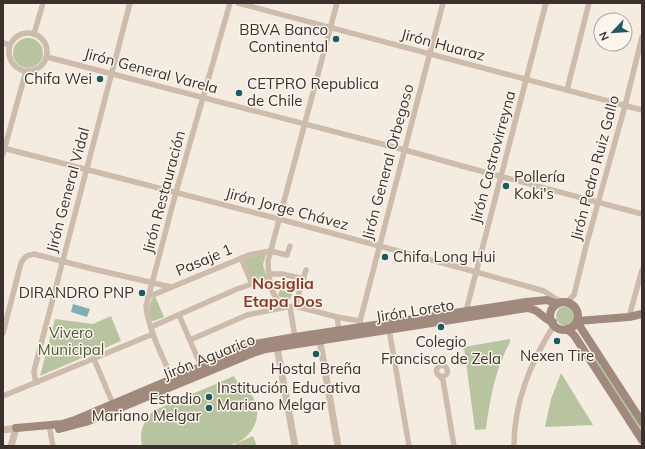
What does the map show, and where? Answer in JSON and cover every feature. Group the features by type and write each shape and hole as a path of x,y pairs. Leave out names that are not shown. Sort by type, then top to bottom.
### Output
{"main road":[{"name":"Jirón Loreto","path":"276,344 319,337 389,329 547,300 562,303"},
{"path":"598,319 585,316 577,311 573,305 562,303 554,307 551,314 553,324 560,328 567,329 574,336 642,440"},
{"name":"Jirón Loreto","path":"276,344 295,337 319,337 360,324 526,308 536,310 553,324"},
{"path":"577,311 577,322 641,418"},
{"path":"567,329 577,322 629,317 642,314"},
{"name":"Jirón Aguarico","path":"50,428 75,420 113,404 276,344"},
{"name":"Jirón Aguarico","path":"16,428 21,430 71,427 86,422 174,382 201,366 251,346 276,344"},
{"path":"586,354 594,348"}],"street":[{"path":"34,34 43,3"},
{"name":"Jirón General Vidal","path":"38,382 34,379 34,371 130,3"},
{"name":"Jirón Restauración","path":"174,382 150,327 146,306 202,97 230,3"},
{"name":"Jirón Huaraz","path":"238,3 642,110"},
{"path":"278,309 270,281 268,261 337,3"},
{"name":"Jirón General Orbegoso","path":"360,324 443,3"},
{"name":"Jirón Castrovirreyna","path":"466,314 546,3"},
{"path":"567,90 589,3"},
{"path":"23,34 34,34 45,43 48,50 47,57 39,68 26,71 16,66 12,62 10,56 10,45 23,34"},
{"name":"Jirón Pedro Ruiz Gallo","path":"562,303 574,295 642,37"},
{"path":"3,43 10,45"},
{"name":"Jirón General Varela","path":"47,57 406,150 642,214"},
{"path":"4,150 26,71"},
{"name":"Jirón Jorge Chávez","path":"4,150 176,192 544,290 562,303"},
{"name":"Pasaje 1","path":"148,296 241,258 270,251 287,255 290,246"},
{"path":"3,333 23,260 30,255 34,254 171,287"},
{"path":"241,258 252,284"},
{"path":"295,337 290,307 304,279 306,270"},
{"path":"629,317 642,270"},
{"path":"269,274 282,274 304,279"},
{"path":"150,327 237,289 252,284 270,281"},
{"path":"275,298 278,302 290,307"},
{"path":"190,340 247,315 290,307"},
{"name":"Jirón Loreto","path":"290,307 337,316 360,324"},
{"path":"179,315 201,366"},
{"path":"337,316 339,331"},
{"path":"514,446 518,407 526,379 553,324"},
{"path":"389,329 409,446"},
{"path":"3,396 153,334"},
{"path":"319,337 338,446"},
{"path":"276,344 295,446"},
{"path":"94,359 113,404"},
{"path":"442,377 454,446"},
{"path":"11,446 16,428"},
{"name":"Jirón Aguarico","path":"3,430 16,428"},
{"path":"50,428 53,446"}],"green space":[{"path":"28,38 39,42 43,53 39,64 28,68 17,64 13,53 17,42"},
{"path":"266,254 263,265 267,279 253,282 244,259"},
{"path":"283,279 296,283 290,300 278,296"},
{"path":"155,296 164,317 154,321 150,320 149,307"},
{"path":"566,306 573,309 576,316 573,323 566,326 559,323 556,316 559,309"},
{"name":"Vivero Municipal","path":"111,316 121,341 40,376 55,319 93,324"},
{"path":"510,339 500,363 494,384 486,429 475,430 464,347"},
{"path":"591,352 642,429 642,436 588,355"},
{"path":"561,373 593,425 545,427 551,399"},
{"name":"Estadio Mariano Melgar","path":"234,376 236,380 252,395 256,404 257,419 246,437 226,446 142,446 141,436 143,427 153,411"},
{"path":"253,436 257,446 236,446 235,444"}],"water":[{"path":"73,304 90,309 87,317 71,312"}],"place":[{"name":"BBVA Banco Continental","path":"336,39"},
{"name":"Chifa Wei","path":"100,79"},
{"name":"CETPRO Republica de Chile","path":"239,93"},
{"name":"Pollería Koki's","path":"506,186"},
{"name":"Chifa Long Hui","path":"385,257"},
{"name":"DIRANDRO PNP","path":"142,293"},
{"name":"Colegio Francisco de Zela","path":"441,327"},
{"name":"Nexen Tire","path":"557,341"},
{"name":"Hostal Breña","path":"316,354"},
{"name":"Institución Educativa Mariano Melgar","path":"209,397"},
{"name":"Estadio Mariano Melgar","path":"209,408"}],"district":[{"name":"Nosiglia Etapa Dos","path":"283,292"}]}
